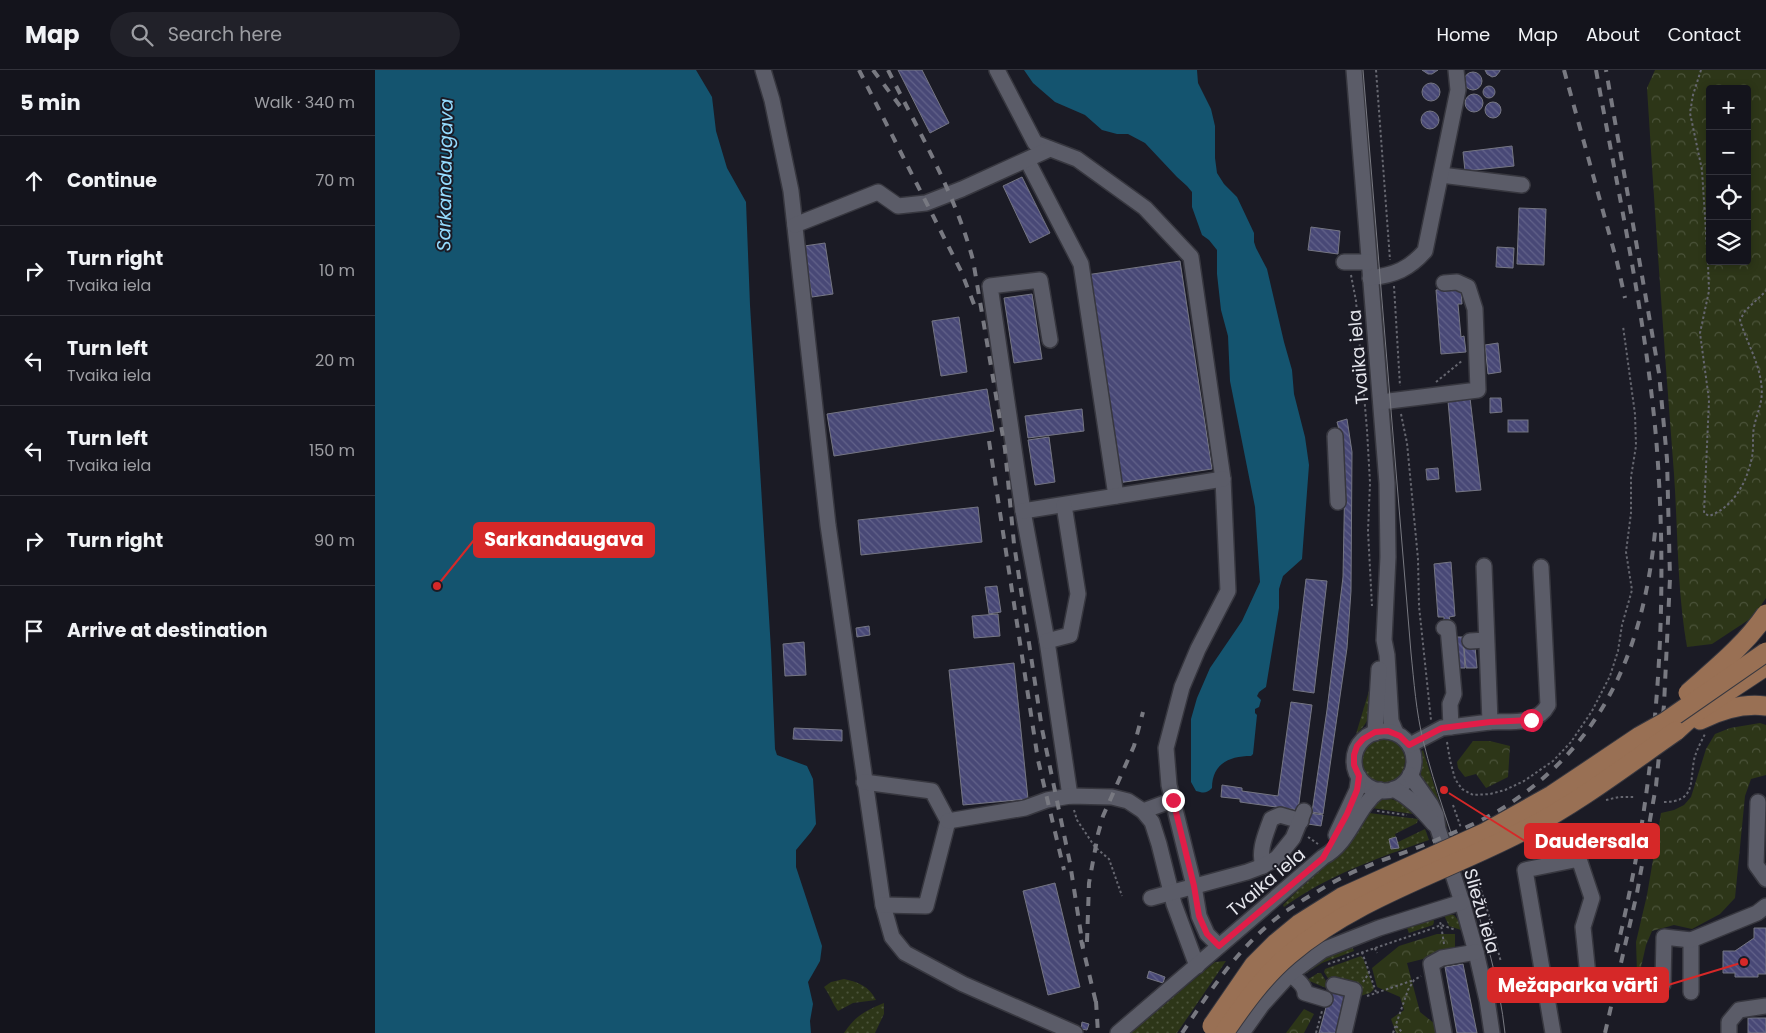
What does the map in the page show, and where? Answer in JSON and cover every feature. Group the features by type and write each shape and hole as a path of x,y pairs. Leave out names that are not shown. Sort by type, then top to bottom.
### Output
{"main road":[{"path":"1640,736 1660,716 1726,660 1747,639 1766,614"},
{"path":"1207,1033 1254,965 1299,924 1349,893 1484,833 1552,795 1640,736 1665,722 1766,652"},
{"path":"1223,1033 1266,976 1289,955 1335,920 1529,828 1580,797 1676,731 1699,711 1766,666"},
{"path":"1676,731 1726,709 1741,706 1766,706"}],"street":[{"path":"763,70 772,100 791,192 827,525 883,905 892,937 905,953 963,984 1075,1033"},
{"path":"997,70 1035,143 1077,158 1145,208 1191,257 1223,479 1228,591 1182,687 1166,748 1169,785 1194,886 1199,916 1203,928 1219,946"},
{"name":"Tvaika iela","path":"1354,70 1381,402 1388,519 1384,640 1387,655 1391,721 1396,733"},
{"path":"1370,278 1386,276 1413,264 1425,251 1459,90 1456,70"},
{"path":"795,224 878,192 898,206 926,203 962,189 1050,149"},
{"path":"1027,160 1081,264 1116,496"},
{"path":"1441,175 1522,185"},
{"path":"1347,262 1369,262"},
{"path":"1050,340 1040,280 990,286 1023,511 1047,641 1069,796"},
{"path":"1381,402 1478,390 1475,309 1468,287 1457,282 1443,283"},
{"path":"1335,436 1338,502"},
{"path":"1023,511 1223,479"},
{"path":"1047,641 1070,635 1078,594 1064,505"},
{"path":"1484,566 1490,722"},
{"path":"1409,745 1447,727 1531,720 1545,712 1548,705 1541,567"},
{"path":"1443,628 1448,628 1453,694 1447,727"},
{"name":"Tvaika iela","path":"1118,1033 1197,966 1323,852 1347,814 1357,790 1359,776 1354,765 1354,755 1357,746 1363,739 1375,732 1380,652 1384,640"},
{"path":"1471,641 1486,640"},
{"path":"1375,732 1388,731 1396,733 1405,739 1414,756 1410,775"},
{"name":"Tvaika iela","path":"1323,852 1333,852 1343,841 1372,796 1405,781 1410,775"},
{"name":"Sliežu iela","path":"1410,775 1436,815 1438,830 1462,902 1476,952 1492,1033"},
{"path":"1359,776 1371,787 1387,790"},
{"path":"864,782 932,791 949,821 926,906 883,905"},
{"name":"Sliežu iela","path":"1387,790 1409,798 1422,810 1438,830"},
{"path":"949,821 1025,808 1047,800 1069,796 1112,797 1127,801 1143,811 1151,822 1158,840 1183,929 1197,966"},
{"path":"1143,811 1173,800"},
{"path":"1758,802 1756,865 1766,879"},
{"path":"1151,898 1263,866 1277,858 1293,838 1302,822 1280,815 1271,819 1263,841 1261,858 1263,866"},
{"path":"1553,1033 1525,870 1579,859 1591,898 1583,927 1589,985"},
{"path":"1242,1033 1262,1005 1290,974 1311,958 1336,944 1379,928 1462,902"},
{"path":"1663,984 1664,937 1691,940 1757,913 1766,906"},
{"path":"1691,940 1691,992"},
{"path":"1445,1033 1431,964 1446,958 1476,952"},
{"path":"1290,974 1299,982 1305,993 1325,999"},
{"path":"1333,985 1354,990 1344,1033"},
{"path":"1729,1033 1729,1022 1739,1010 1766,1006"}],"path":[{"path":"1701,70 1690,113 1702,170 1709,264 1709,291 1701,333 1709,400 1704,513 1709,516 1731,503 1745,479 1752,456 1754,428 1762,402 1761,382 1756,361 1745,337 1740,320 1745,310 1766,291"},
{"path":"1347,262 1357,301 1367,430 1370,483 1368,531 1371,603 1374,612"},
{"path":"1447,727 1450,760 1455,779 1462,789 1473,795 1490,794 1505,790 1524,781 1553,760 1571,742 1592,711 1610,676 1618,651 1622,625 1632,590 1626,552 1631,513 1635,414 1623,326"},
{"path":"1417,398 1476,349"},
{"path":"1664,802 1677,802 1687,795 1691,788 1696,755 1706,734"},
{"path":"1069,796 1077,820 1095,847 1109,859 1122,896"},
{"path":"1453,805 1461,830"},
{"path":"1365,806 1370,810 1411,816"},
{"path":"1302,822 1323,852"},
{"path":"1473,866 1501,962"},
{"path":"1437,910 1446,958"},
{"path":"1324,965 1441,925"},
{"path":"1381,939 1383,945"},
{"path":"1375,948 1377,953"},
{"path":"1362,952 1376,992"},
{"path":"1353,997 1360,999 1414,980 1432,970"},
{"path":"1393,1033 1408,990 1414,980"},
{"path":"1316,1033 1325,999"},
{"path":"1395,1026 1403,1033"}],"green space":[{"path":"1655,70 1766,70 1766,598 1753,617 1712,644 1687,647 1680,583 1647,88"},
{"path":"1371,684 1367,719 1364,726 1356,734"},
{"path":"1760,723 1766,725 1766,775 1751,779 1745,796 1735,898 1720,914 1692,929 1674,925 1652,931 1646,945 1640,972 1637,972 1636,942 1647,895 1661,813 1684,805 1691,797 1706,749 1715,734 1730,728"},
{"path":"1383,739 1395,743 1401,749 1405,761 1401,773 1395,779 1383,783 1371,779 1365,773 1361,761 1365,749 1371,743"},
{"path":"1473,741 1490,741 1510,746 1508,777 1486,788 1476,774 1465,777 1458,768 1457,762"},
{"path":"1423,750 1447,826 1445,826 1438,806 1423,783 1421,776 1421,752"},
{"path":"1391,799 1401,802 1413,814 1372,808 1380,800"},
{"path":"1369,813 1418,819 1417,823 1395,834 1396,837 1389,839 1391,849 1399,848 1398,842 1425,829 1429,840 1336,876 1284,907 1283,905 1301,887 1338,855"},
{"path":"1443,913 1454,915 1464,931 1449,926"},
{"path":"1433,916 1433,925 1409,933 1407,928"},
{"path":"1437,934 1455,934 1455,951 1407,963 1420,1012 1435,1024 1437,1033 1396,1033 1391,1019 1404,1010 1400,997 1377,987 1372,968 1399,946"},
{"path":"1352,946 1354,951 1322,963 1302,976 1301,973 1325,957"},
{"path":"1361,956 1374,989 1370,993 1360,996 1357,989 1331,983 1324,972 1325,969"},
{"path":"1226,961 1177,1033 1130,1033 1215,962"},
{"path":"1321,973 1326,981 1326,988 1307,980"},
{"path":"844,979 863,985 876,1000 853,1003 838,1011 824,987 831,982"},
{"path":"884,1003 884,1014 875,1033 844,1033 852,1022 861,1015"},
{"path":"1304,1009 1314,1014 1304,1033 1286,1033"}],"water":[{"path":"375,70 696,70 712,97 716,131 727,168 746,202 775,749 777,755 807,766 813,779 816,824 796,850 796,867 822,946 820,961 808,982 813,1004 810,1021 811,1033 375,1033"},
{"path":"1024,70 1197,70 1198,83 1211,109 1215,126 1217,173 1224,184 1237,197 1254,233 1256,248 1267,269 1292,370 1294,394 1305,437 1309,465 1302,559 1283,576 1279,589 1279,608 1266,687 1257,696 1261,700 1259,707 1255,709 1257,715 1253,754 1223,763 1215,773 1212,788 1203,793 1196,791 1191,782 1191,719 1197,698 1210,668 1242,621 1260,582 1255,507 1230,381 1228,336 1221,310 1217,274 1217,250 1202,235 1192,207 1192,192 1145,143 1128,134 1117,134 1102,130 1085,115 1055,102 1033,83"}],"building":[{"path":"898,70 922,70 949,123 930,133"},
{"path":"1422,70 1438,70 1428,74"},
{"path":"1485,70 1500,71 1496,76 1492,77"},
{"path":"1469,72 1477,72 1482,77 1480,88 1469,90 1464,85 1464,77"},
{"path":"1427,83 1435,83 1440,88 1438,99 1427,101 1422,96 1422,88"},
{"path":"1489,86 1495,92 1489,98 1483,92"},
{"path":"1470,94 1478,94 1483,99 1481,110 1470,112 1465,107 1465,99"},
{"path":"1493,102 1501,110 1493,118 1485,110"},
{"path":"1426,111 1434,111 1439,116 1437,127 1426,129 1421,124 1421,116"},
{"path":"1512,146 1514,166 1465,171 1463,152"},
{"path":"1022,177 1050,233 1030,243 1003,186"},
{"path":"1519,208 1546,209 1544,265 1517,264"},
{"path":"1311,227 1340,231 1338,254 1308,250"},
{"path":"825,243 833,294 812,297 804,246"},
{"path":"1497,247 1514,248 1513,268 1496,267"},
{"path":"1180,261 1212,469 1118,483 1086,275"},
{"path":"1461,288 1462,304 1458,304 1461,337 1464,336 1466,352 1441,354 1436,290"},
{"path":"1032,294 1042,359 1014,363 1004,298"},
{"path":"959,317 967,372 941,376 932,321"},
{"path":"1498,343 1501,372 1488,374 1485,345"},
{"path":"987,389 994,431 834,456 827,414"},
{"path":"1470,398 1481,490 1456,492 1448,401"},
{"path":"1490,398 1501,398 1502,412 1490,413"},
{"path":"1082,409 1084,431 1028,438 1025,416"},
{"path":"1347,419 1352,452 1351,591 1347,648 1323,814 1312,812 1327,710 1343,577 1345,472 1343,445 1337,422"},
{"path":"1508,420 1528,420 1528,432 1508,432"},
{"path":"1049,437 1055,482 1035,485 1028,440"},
{"path":"1438,468 1439,479 1427,480 1426,469"},
{"path":"978,507 982,542 861,555 858,520"},
{"path":"1451,562 1455,616 1449,617 1450,620 1444,620 1444,617 1438,617 1434,564"},
{"path":"1306,579 1327,581 1314,693 1293,690"},
{"path":"997,586 1001,612 989,614 985,587"},
{"path":"998,614 1000,636 974,638 972,616"},
{"path":"869,626 870,635 857,637 856,628"},
{"path":"1454,637 1463,637 1465,668 1456,668"},
{"path":"804,642 806,675 785,676 783,644"},
{"path":"1464,647 1475,647 1477,668 1466,668"},
{"path":"1014,663 1028,799 963,805 949,670"},
{"path":"1291,702 1312,705 1298,810 1240,802 1240,799 1221,797 1222,785 1242,788 1242,791 1278,796"},
{"path":"794,728 842,730 842,741 793,739"},
{"path":"1310,813 1323,815 1321,826 1308,824"},
{"path":"1396,837 1399,848 1391,849 1389,839"},
{"path":"1055,883 1080,987 1048,995 1023,891"},
{"path":"1754,928 1766,928 1766,974 1758,974 1758,977 1735,977 1735,973 1723,973 1723,951 1735,951 1754,938"},
{"path":"1463,964 1477,1033 1457,1033 1445,967"},
{"path":"1149,971 1165,977 1163,983 1147,978"},
{"path":"1331,989 1349,994 1338,1033 1319,1033"},
{"path":"1748,1018 1766,1018 1766,1033 1748,1033"},
{"path":"1082,1022 1089,1024 1087,1030 1081,1029"}],"tram line":[{"path":"1363,70 1417,707 1423,740 1433,777 1481,921 1491,958 1505,1033"}],"railway":[{"path":"859,70 961,271 977,312"},
{"path":"873,70 903,110"},
{"path":"888,70 946,187 973,260 1005,449 1014,544 1042,729 1070,863 1083,947"},
{"path":"1564,70 1617,262 1625,298"},
{"path":"1596,70 1645,345 1656,437 1660,502 1660,632 1657,696 1642,826 1616,953"},
{"path":"1605,1033 1637,893 1656,786 1664,705 1670,578 1667,459 1659,373 1606,70"},
{"path":"989,441 1038,760 1064,870"},
{"path":"1182,1033 1237,956 1284,912 1348,875 1434,841 1493,814 1545,777 1573,748 1596,718 1615,685 1630,649 1650,573 1655,532"},
{"path":"1087,942 1089,883 1098,834 1103,816 1134,746 1143,712"},
{"path":"1081,940 1097,1007"},
{"path":"1096,1001 1098,1033"}],"place":[{"name":"Sarkandaugava","path":"437,586"},
{"name":"Daudersala","path":"1444,790"},
{"name":"Mežaparka vārti","path":"1744,962"}],"route":[{"path":"1173,800 1194,886 1199,916 1207,934 1219,946 1323,858 1347,814 1359,785 1359,776 1354,765 1354,755 1357,746 1369,734 1381,731 1396,733 1405,739 1409,745 1442,728 1490,722 1531,720"}]}
